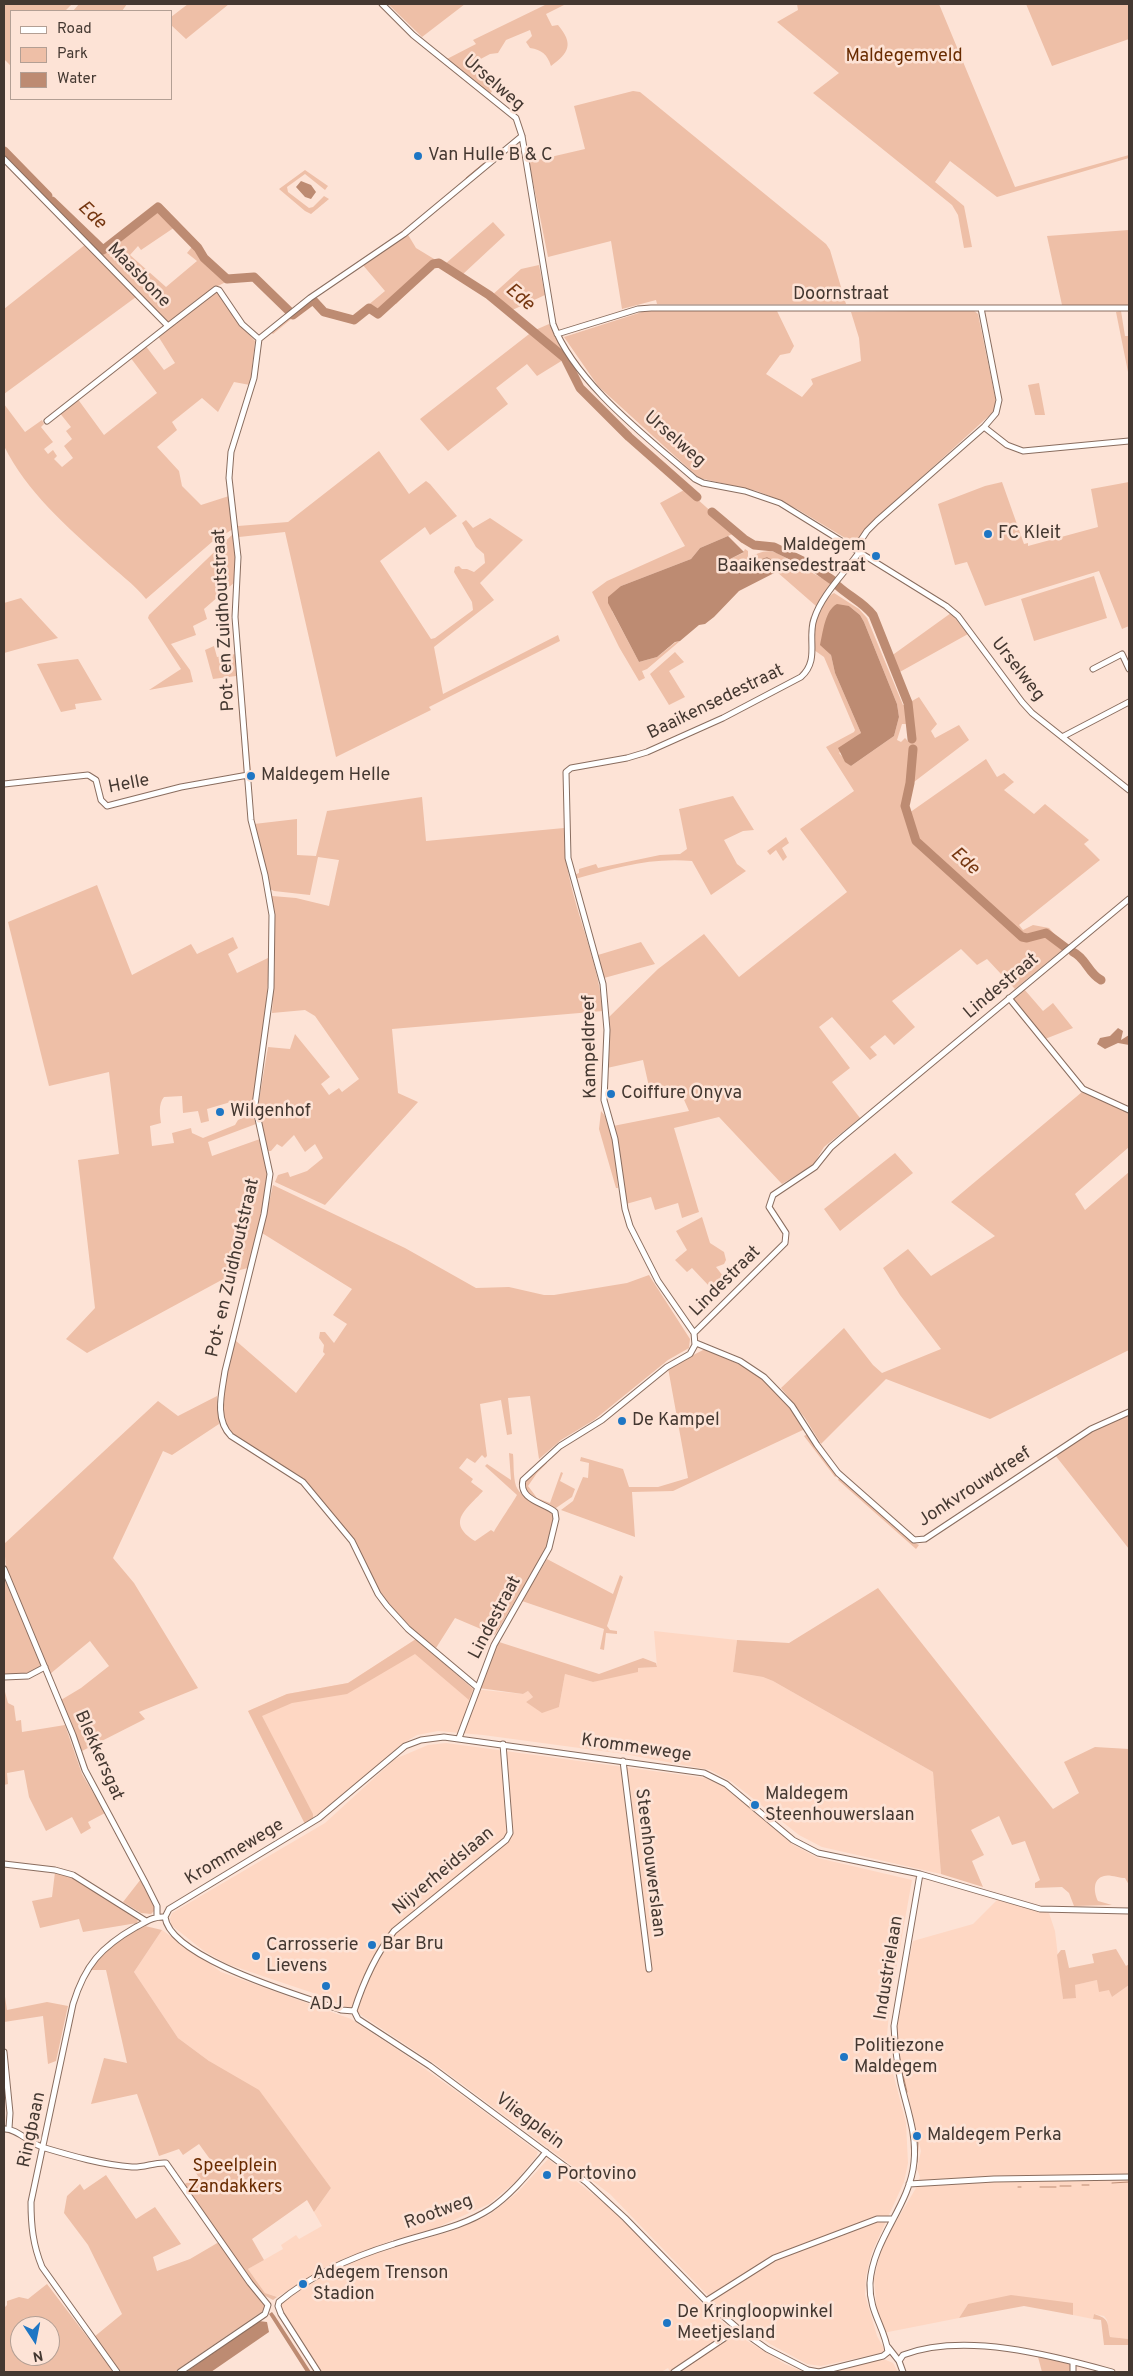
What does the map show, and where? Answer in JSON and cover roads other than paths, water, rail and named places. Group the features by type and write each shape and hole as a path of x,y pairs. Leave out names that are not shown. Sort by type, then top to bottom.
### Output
{"street":[{"name":"Urselweg","path":"382,4 413,35 511,113 519,124 553,324 557,334 598,391 695,479 703,483 745,491 780,503 946,606 958,616 1022,702 1062,737 1129,790"},
{"path":"258,339 310,298 404,234 522,136"},
{"name":"Maasbone","path":"4,159 168,326"},
{"name":"Maasbone","path":"47,421 216,289 219,290 242,324 258,339"},
{"name":"Doornstraat","path":"557,334 644,308 1129,308"},
{"name":"Baaikensedestraat","path":"566,775 571,768 627,758 653,750 723,718 801,677 808,669 812,657 812,630 818,610 858,550 867,531 984,427 996,413 998,400 980,308"},
{"name":"Pot- en Zuidhoutstraat","path":"258,339 254,378 231,452 229,466 238,557 235,617 253,830 265,875 272,915 271,988 255,1105 270,1174 263,1219 224,1371 221,1397 222,1419 224,1427 231,1436 303,1482 352,1541 378,1594 387,1606 408,1629 477,1687"},
{"path":"984,427 1007,445 1023,451 1129,441"},
{"path":"1093,669 1122,654 1129,668"},
{"path":"1062,737 1129,702"},
{"name":"Helle","path":"4,784 88,775 96,780 101,800 107,806 181,788 248,775"},
{"name":"Kampeldreef","path":"566,775 570,863 597,956 604,989 607,1030 604,1100 614,1139 624,1209 630,1226 658,1282 694,1333"},
{"name":"Lindestraat","path":"458,1738 495,1641 544,1559 553,1535 555,1512 528,1496 523,1487 523,1480 560,1446 602,1420 667,1367 690,1354 696,1343 694,1333 785,1243 786,1233 769,1207 772,1195 815,1168 831,1147 845,1135 1129,899"},
{"path":"1009,998 1083,1089 1129,1110"},
{"name":"Jonkvrouwdreef","path":"696,1343 740,1361 764,1377 792,1406 817,1446 838,1473 914,1540 925,1539 1091,1428 1129,1412"},
{"name":"Blekkersgat","path":"4,1569 46,1667 85,1770 158,1908 157,1917"},
{"path":"4,1677 28,1676 46,1667"},
{"name":"Krommewege","path":"165,1917 168,1909 319,1818 405,1746 432,1737 458,1738 704,1773 726,1784 781,1831 806,1848 818,1853 920,1874 1040,1909 1129,1911"},
{"name":"Nijverheidslaan","path":"354,2011 384,1944 394,1932 506,1840 510,1833 503,1744"},
{"name":"Steenhouwerslaan","path":"623,1761 649,1969"},
{"path":"4,1864 64,1872 86,1883 146,1921"},
{"name":"Industrielaan","path":"887,2354 887,2347 873,2313 870,2284 877,2250 909,2184 914,2162 914,2141 895,2052 894,2026 920,1874"},
{"name":"Ringbaan","path":"117,2372 42,2267 34,2247 31,2226 31,2202 44,2148 64,2042 78,1987 97,1956 113,1941 146,1921 157,1917 165,1917"},
{"path":"165,1917 168,1927 175,1934 200,1954 221,1967 341,2010 354,2011"},
{"name":"Vliegplein","path":"354,2011 358,2019 430,2066 598,2192 706,2301 736,2327 768,2349 808,2370 826,2371 887,2354"},
{"path":"4,2052 10,2112 6,2129 30,2143 44,2148 120,2166 133,2167 166,2163 268,2305 265,2314 180,2372"},
{"name":"Rootweg","path":"318,2372 281,2314 278,2306 285,2297 323,2274 371,2252 437,2233 488,2210 517,2186 546,2152"},
{"path":"909,2184 994,2179 1129,2177"},
{"path":"706,2301 774,2258 876,2219 892,2219"},
{"path":"674,2372 729,2335 736,2327"},
{"path":"899,2361 907,2353 931,2349 979,2346 996,2347 1112,2372"},
{"path":"887,2347 899,2361 903,2372"},
{"path":"1073,2363 1073,2372"}],"water":[{"path":"301,181 311,185 316,192 311,199 305,197 296,187"},
{"path":"728,536 744,552 728,560 726,565 728,569 735,569 767,557 778,563 782,569 739,591 714,617 705,624 699,625 657,657 639,662 608,603 608,597 621,586 691,559 700,548"},
{"path":"837,604 849,606 860,615 864,622 897,704 899,717 894,736 851,766 845,762 838,748 861,733 835,673 831,655 820,645 827,616"},
{"path":"1118,1028 1123,1031 1121,1040 1129,1035 1129,1045 1118,1043 1105,1049 1097,1044 1100,1038 1110,1036"},
{"path":"272,2312 311,2372 306,2372 269,2314"},
{"path":"259,2321 267,2322 269,2332 211,2372 186,2372"}],"waterway":[{"name":"Ede","path":"4,151 48,196"},
{"path":"466,178 496,153"},
{"path":"9,168 80,240"},
{"name":"Ede","path":"52,201 103,250 158,207 198,248 204,258 227,279 254,277 289,311"},
{"name":"Ede","path":"293,315 313,300 324,312 354,320 369,308 378,314 433,264 439,263 489,295 565,358 580,388 629,437 697,497"},
{"path":"130,291 143,305"},
{"name":"Ede","path":"712,512 754,545 774,547 811,565 835,582"},
{"name":"Ede","path":"838,586 873,615 908,703 912,739"},
{"name":"Ede","path":"913,749 910,783 905,806 916,841 1022,937 1027,938 1046,933 1066,948"},
{"name":"Ede","path":"1073,952 1101,980"},
{"path":"900,2062 907,2092"},
{"path":"912,2116 918,2143 917,2162"},
{"path":"1112,2183 1129,2182"},
{"path":"1082,2185 1089,2185"},
{"path":"1060,2186 1071,2186"},
{"path":"1040,2187 1056,2187"}],"place":[{"name":"Van Hulle B & C","path":"418,156"},
{"name":"FC Kleit","path":"988,534"},
{"name":"Maldegem Baaikensedestraat","path":"876,556"},
{"name":"Maldegem Helle","path":"251,776"},
{"name":"Coiffure Onyva","path":"611,1094"},
{"name":"Wilgenhof","path":"220,1112"},
{"name":"De Kampel","path":"622,1421"},
{"name":"Maldegem Steenhouwerslaan","path":"755,1805"},
{"name":"Bar Bru","path":"372,1945"},
{"name":"Carrosserie Lievens","path":"256,1956"},
{"name":"ADJ","path":"326,1986"},
{"name":"Politiezone Maldegem","path":"844,2057"},
{"name":"Maldegem Perka","path":"917,2136"},
{"name":"Portovino","path":"547,2175"},
{"name":"Adegem Trenson Stadion","path":"303,2284"},
{"name":"De Kringloopwinkel Meetjesland","path":"667,2323"}],"park label":[{"name":"Maldegemveld","path":"904,57"},
{"name":"Speelplein Zandakkers","path":"235,2177"}]}
